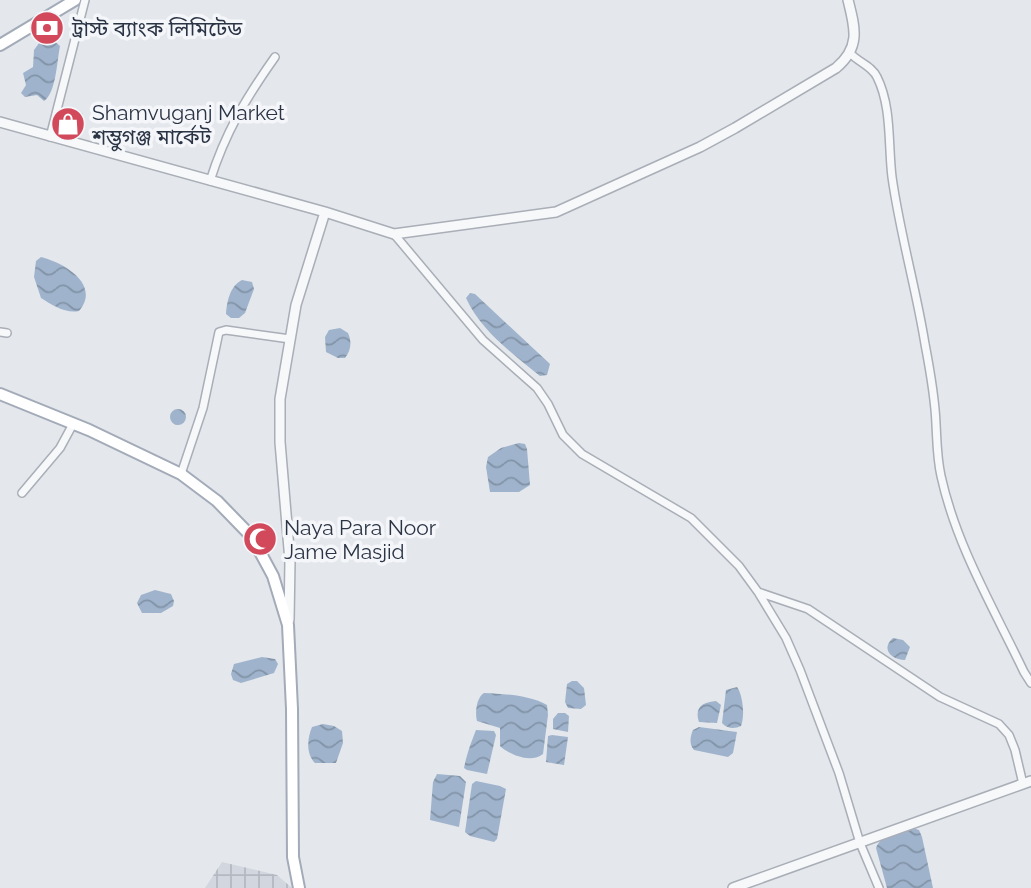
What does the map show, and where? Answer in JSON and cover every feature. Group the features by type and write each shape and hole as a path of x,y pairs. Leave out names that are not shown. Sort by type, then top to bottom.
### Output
{"main road":[{"path":"0,37 64,0"},
{"path":"0,45 75,0"},
{"path":"0,394 181,474 217,501 251,537 272,576 288,625 292,709 293,857 299,888"}],"street":[{"path":"50,137 85,0"},
{"path":"0,122 325,212 394,234 556,212 736,128 844,61 850,53 854,37 848,0"},
{"path":"850,53 871,69 884,97 901,229 925,343 941,478 959,536 1031,683"},
{"path":"210,181 222,144 238,111 275,57"},
{"path":"288,625 290,561 280,398 299,295 325,212"},
{"path":"394,234 483,340 537,388 569,442 582,454 691,519 738,566 758,592 786,638 800,670 878,888"},
{"path":"181,474 203,408 219,332 226,330 289,339"},
{"path":"22,493 60,448 73,424"},
{"path":"733,888 1027,782 1009,735 999,724 940,697 808,609 758,592"}],"shaded area":[{"name":"Shamvuganj Market শম্ভুগঞ্জ মার্কেট","path":"58,108 83,113 78,141 51,136"},
{"path":"222,862 277,875 292,888 205,888"}],"water":[{"path":"42,39 53,40 60,46 54,84 44,101 37,95 25,97 21,93 26,85 23,73 33,67 34,50"},
{"path":"41,257 60,264 83,284 85,301 79,311 64,310 41,298 34,277 36,261"},
{"path":"242,280 252,282 254,289 245,313 239,318 231,318 226,314 228,299 232,290"},
{"path":"470,293 475,294 550,364 547,375 540,376 488,331 466,298"},
{"path":"340,328 348,333 350,340 350,349 345,358 338,358 326,352 325,337 329,330"},
{"path":"178,409 184,411 184,423 178,425 172,423 170,417 172,411"},
{"path":"525,444 527,449 530,485 519,492 490,492 486,467 488,457 501,448"},
{"path":"155,590 171,594 173,606 161,613 142,613 137,603 141,595"},
{"path":"893,638 903,640 910,647 905,660 889,653 889,642"},
{"path":"262,657 275,659 278,664 274,673 241,683 233,680 231,674 234,664"},
{"path":"577,681 584,688 586,705 581,709 568,708 565,702 567,684"},
{"path":"737,687 742,700 742,722 741,726 731,728 722,723 726,690"},
{"path":"484,693 524,697 547,705 543,754 533,758 521,757 500,746 500,728 477,721 479,698"},
{"path":"716,701 721,705 717,723 699,722 698,713 701,706"},
{"path":"558,713 569,716 568,732 553,729 553,719"},
{"path":"323,724 342,731 343,743 336,763 315,763 310,755 308,741 312,727"},
{"path":"699,727 737,732 733,753 728,757 694,750 691,735 693,730"},
{"path":"476,730 494,731 496,735 487,774 464,768"},
{"path":"548,736 568,737 564,765 546,762"},
{"path":"437,774 460,776 466,782 459,827 430,820 433,782"},
{"path":"476,781 506,789 497,839 494,842 470,836 465,832 472,784"},
{"path":"913,828 919,830 922,837 933,888 887,888 876,848 878,843 897,832"}],"place":[{"name":"ট্রাস্ট ব্যাংক লিমিটেড","path":"47,28"},
{"name":"Shamvuganj Market শম্ভুগঞ্জ মার্কেট","path":"68,124"},
{"name":"Naya Para Noor Jame Masjid","path":"260,539"}]}
